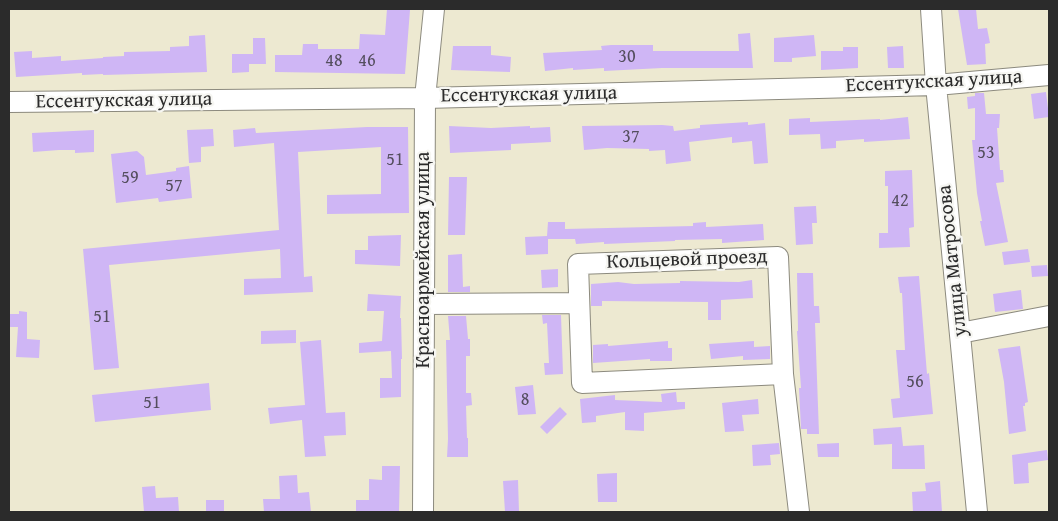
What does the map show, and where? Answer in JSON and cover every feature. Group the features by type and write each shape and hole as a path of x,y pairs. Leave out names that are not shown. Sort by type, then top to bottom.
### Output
{"street":[{"name":"Красноармейская улица","path":"423,512 425,98 434,9"},
{"name":"улица Матросова","path":"931,9 936,85 977,512"},
{"name":"Ессентукская улица","path":"9,102 425,98 936,85 1049,75"},
{"name":"Кольцевой проезд","path":"783,374 582,383 578,264 778,256 783,374 800,512"},
{"path":"424,304 579,303"},
{"path":"960,333 1049,316"}],"building":[{"path":"387,9 410,10 405,74 275,72 275,55 302,55 303,44 318,44 318,49 359,49 360,34 385,35"},
{"path":"958,9 976,9 978,29 987,28 990,43 985,44 986,64 967,65"},
{"path":"750,33 753,68 662,68 604,71 604,68 573,70 573,68 545,71 543,53 602,50 601,46 611,45 653,45 653,51 739,51 738,34"},
{"path":"205,35 207,72 103,75 82,75 82,73 16,77 14,52 32,51 32,58 61,56 61,61 103,58 124,56 124,52 170,51 170,47 189,46 189,36"},
{"path":"814,35 816,56 792,58 792,62 774,62 774,38"},
{"path":"253,38 265,38 266,64 249,64 249,72 232,73 232,54 253,54"},
{"path":"453,46 491,46 491,55 511,57 510,72 451,70"},
{"path":"903,46 904,68 888,68 887,47"},
{"path":"843,47 858,47 858,68 821,70 821,51 843,51"},
{"path":"1046,92 1049,117 1034,119 1031,94"},
{"path":"975,93 984,93 986,114 1000,114 999,128 997,128 1000,170 1003,170 1004,182 996,183 1008,242 985,246 980,221 982,221 977,193 972,140 975,140 975,108 968,109 967,97 975,96"},
{"path":"908,117 910,139 864,142 864,139 836,141 836,148 821,149 820,134 789,135 789,119 810,118 810,122 880,120"},
{"path":"748,122 748,125 765,123 768,163 754,164 752,141 732,143 732,137 689,142 691,161 666,164 665,150 649,151 649,149 607,148 584,150 582,126 662,125 673,126 674,131 700,128 700,125"},
{"path":"449,126 491,128 550,127 551,142 511,144 511,150 450,153"},
{"path":"367,127 408,127 409,213 327,214 327,195 381,194 381,147 298,152 304,277 312,276 313,292 244,295 244,279 281,278 280,249 109,265 119,368 94,370 83,249 279,230 274,143 234,147 233,130 255,128 256,133"},
{"path":"213,129 214,146 201,147 201,162 189,163 187,130"},
{"path":"94,130 94,152 75,153 75,150 59,150 33,152 32,133"},
{"path":"137,151 144,157 146,175 176,171 176,168 189,166 192,198 159,202 158,198 116,203 111,154"},
{"path":"912,170 914,227 909,228 910,247 879,248 879,233 888,233 888,186 885,186 885,171"},
{"path":"449,177 467,177 465,235 448,235"},
{"path":"816,206 817,223 812,223 813,244 796,245 794,207"},
{"path":"548,222 565,222 565,229 693,226 693,223 706,222 706,227 763,224 764,240 722,243 722,239 576,244 575,239 548,239 548,254 526,255 525,237 547,236"},
{"path":"401,235 400,266 355,264 355,250 368,250 368,236"},
{"path":"1028,249 1030,262 1004,265 1002,252"},
{"path":"462,254 463,287 470,286 470,292 448,292 448,255"},
{"path":"1047,265 1048,276 1032,277 1031,266"},
{"path":"558,269 558,287 542,288 541,270"},
{"path":"797,273 813,273 814,306 819,306 820,323 815,323 819,434 807,434 807,429 801,429"},
{"path":"919,276 927,374 929,373 933,414 893,418 891,399 900,398 896,350 905,350 902,293 900,293 898,277"},
{"path":"752,280 753,298 721,300 721,320 708,320 708,302 602,301 602,306 591,306 591,284 618,282 634,284 680,283 680,281 739,282"},
{"path":"1021,290 1023,309 995,312 993,294"},
{"path":"368,294 401,296 401,397 380,398 380,378 392,378 391,351 359,353 359,343 382,341 384,311 367,311"},
{"path":"19,311 27,312 27,339 40,340 39,358 16,357 18,327 9,327 9,314 19,314"},
{"path":"542,315 561,315 563,374 545,375 544,363 549,363 547,323 543,324"},
{"path":"448,316 466,316 468,339 470,339 470,356 466,356 466,393 471,393 472,405 466,406 468,457 447,457 446,340 450,340"},
{"path":"296,330 296,343 261,344 261,331"},
{"path":"321,340 326,413 345,412 346,435 324,436 326,456 305,457 302,420 270,424 268,408 305,405 300,342"},
{"path":"668,341 668,348 672,348 672,361 650,361 650,359 593,363 593,345 608,344 608,346"},
{"path":"754,341 754,347 770,346 770,359 743,360 743,356 711,359 709,344"},
{"path":"1020,346 1028,402 1023,406 1026,431 1009,434 1004,382 998,349"},
{"path":"209,383 211,410 95,422 92,395"},
{"path":"533,385 536,414 518,415 515,387"},
{"path":"676,392 677,402 685,402 685,409 644,413 644,431 625,430 625,412 596,416 596,422 582,423 580,399 615,395 615,400 662,402 661,394"},
{"path":"758,399 759,414 742,415 744,431 725,432 722,403"},
{"path":"560,407 567,414 547,434 540,427"},
{"path":"901,427 903,446 924,445 925,469 892,469 892,444 874,445 873,429"},
{"path":"779,443 780,454 770,455 771,465 753,466 752,445"},
{"path":"839,443 839,457 818,457 817,444"},
{"path":"1047,450 1048,460 1028,463 1029,483 1014,484 1012,455"},
{"path":"382,466 400,466 399,512 356,512 356,500 369,500 369,479 382,480"},
{"path":"617,473 617,502 598,502 597,474"},
{"path":"297,475 298,493 309,492 311,512 264,512 263,499 280,499 279,476"},
{"path":"518,480 519,512 505,512 503,481"},
{"path":"940,481 942,512 913,512 912,492 926,491 925,483"},
{"path":"155,486 156,498 178,497 179,512 144,512 142,487"},
{"path":"206,500 224,500 224,512 206,512"}]}
